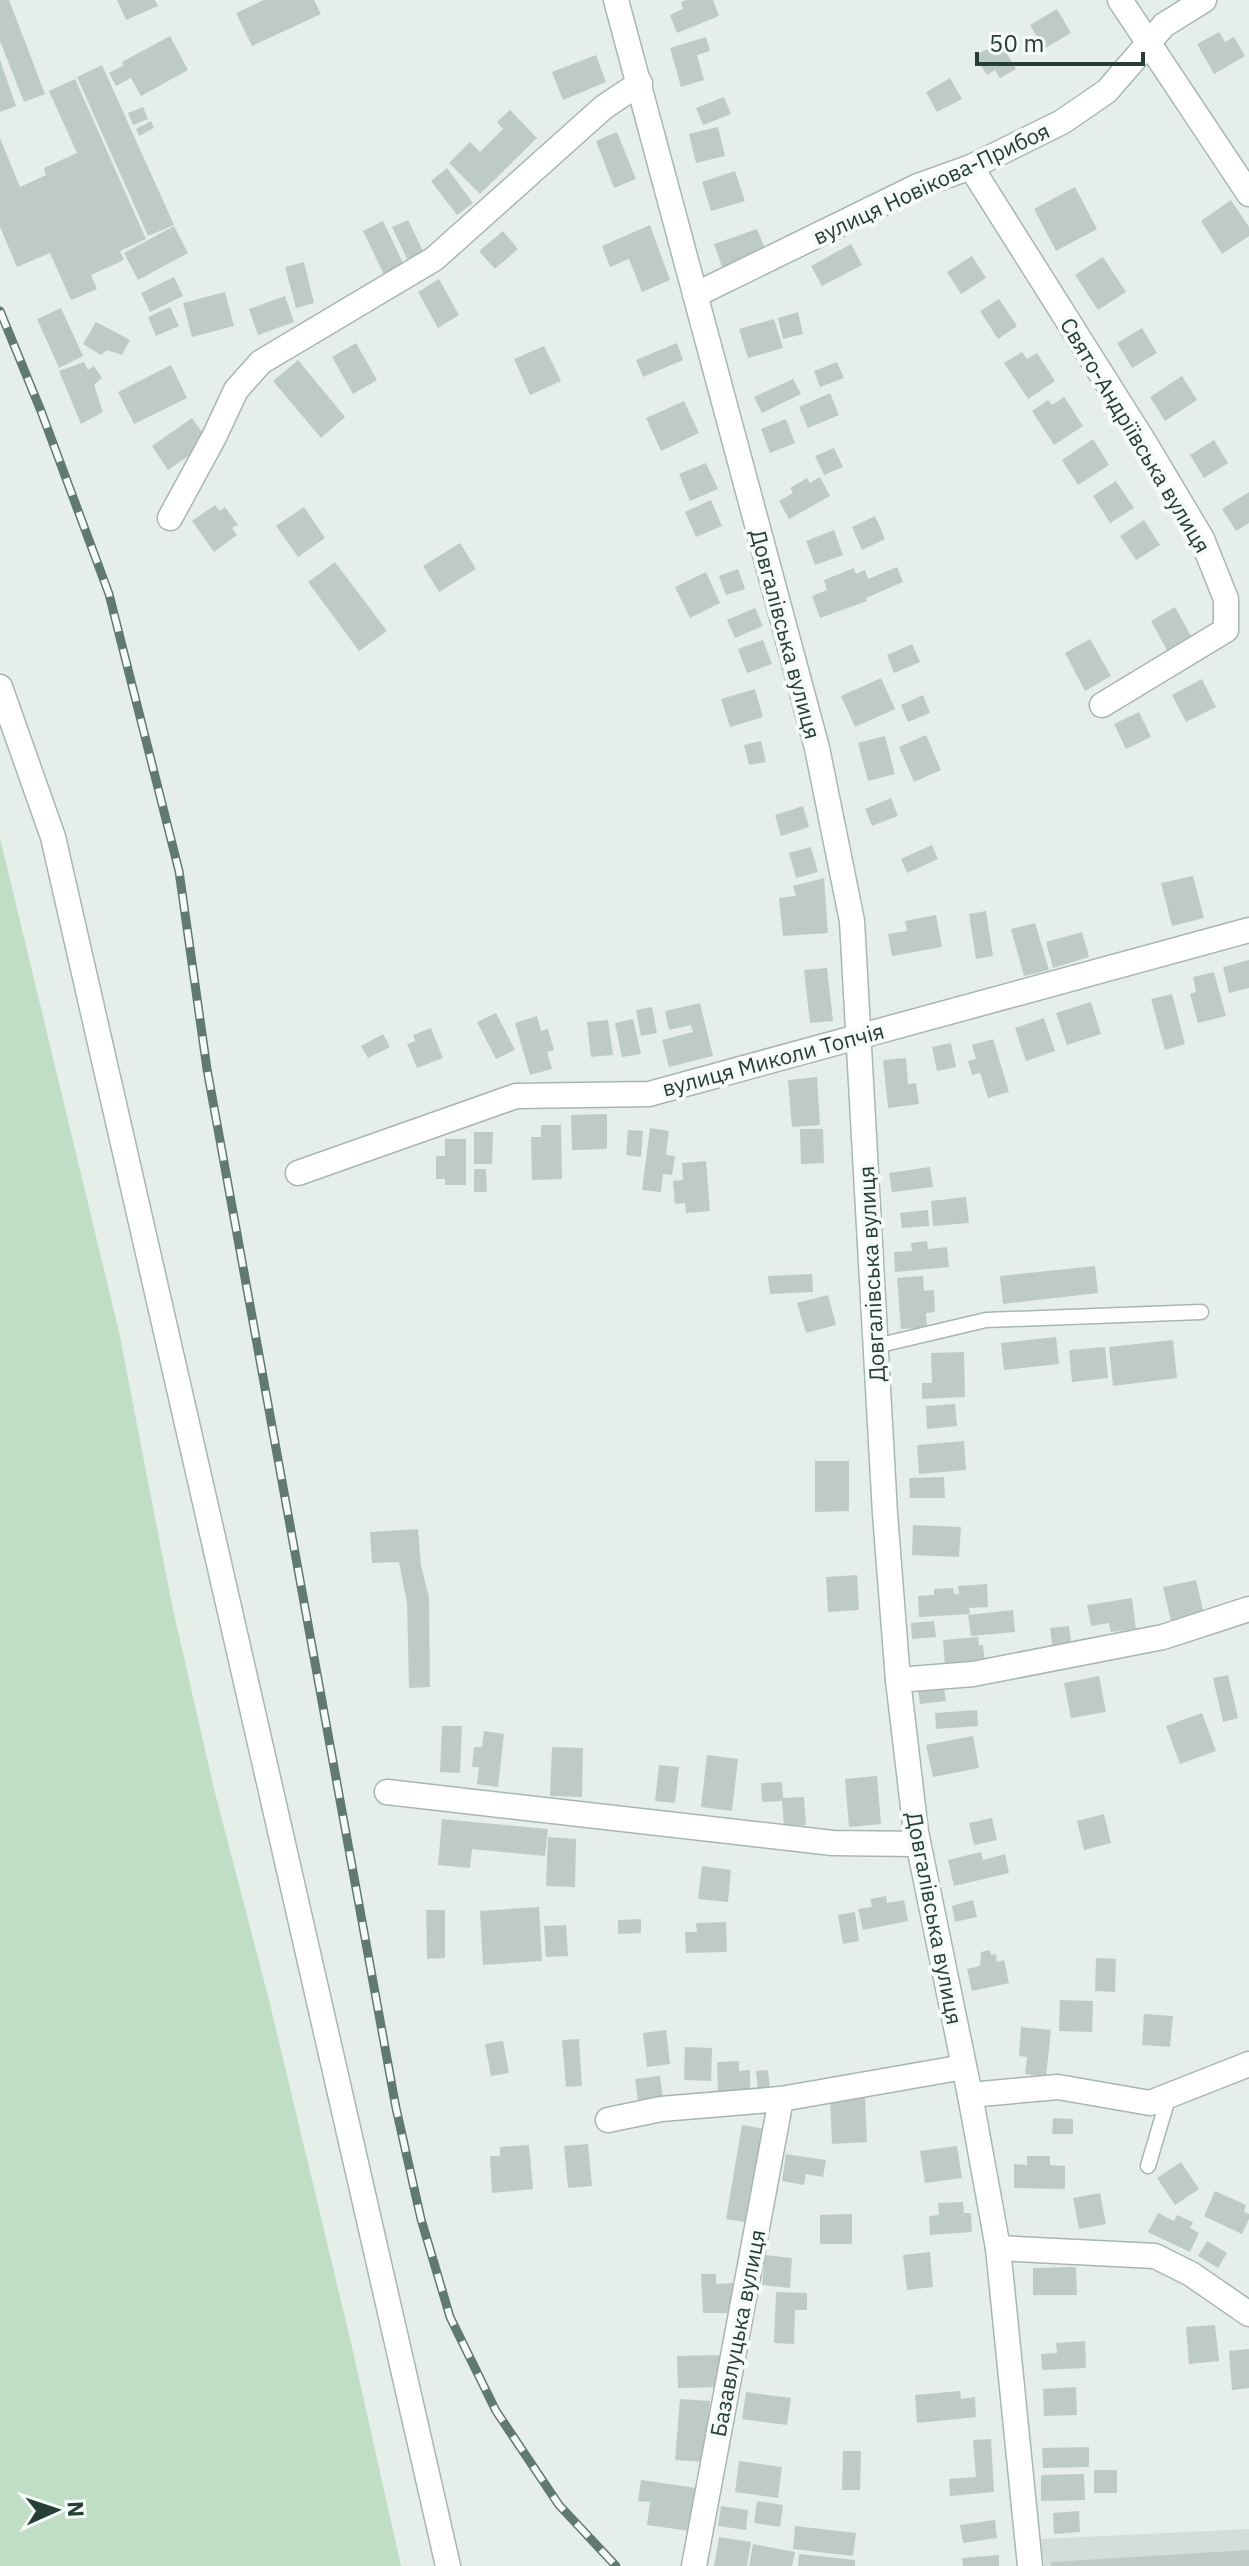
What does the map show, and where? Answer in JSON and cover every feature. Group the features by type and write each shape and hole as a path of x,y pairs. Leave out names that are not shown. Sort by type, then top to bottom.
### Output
{"street":[{"name":"Довгалівська вулиця","path":"616,0 817,748 852,921 898,1680 918,1844 998,2248 1030,2566"},
{"path":"1120,0 1249,194"},
{"name":"вулиця Новікова-Прибоя","path":"695,295 918,186 971,167 1062,122 1107,91 1150,45 1164,25 1204,0"},
{"path":"170,518 236,390 261,362 434,259 604,107 640,83"},
{"name":"Свято-Андріївська вулиця","path":"971,167 1202,539 1226,599 1226,630 1102,705"},
{"path":"0,687 53,837 448,2566"},
{"name":"вулиця Миколи Топчія","path":"298,1173 516,1096 649,1094 1249,930"},
{"path":"898,1680 973,1674 1163,1637 1249,1609"},
{"path":"387,1792 833,1843 918,1844"},
{"path":"970,2095 1058,2087 1150,2103 1249,2064"},
{"path":"608,2120 661,2109 781,2099 964,2067"},
{"name":"Базавлуцька вулиця","path":"694,2566 781,2099"},
{"path":"998,2248 1155,2256 1191,2274 1249,2314"}],"lane":[{"path":"876,1346 986,1320 1201,1312"},
{"path":"1148,2166 1169,2095"}],"shaded area":[{"path":"1249,2529 1249,2566 1044,2566 1041,2539"}],"green space":[{"path":"0,838 119,1332 172,1605 214,1789 269,2000 401,2566 0,2566"}],"building":[{"path":"0,0 9,0 45,94 24,102 0,41"},
{"path":"117,0 155,0 158,6 126,20"},
{"path":"264,0 314,0 321,14 252,46 236,13"},
{"path":"713,0 719,16 677,33 670,15 683,9 681,2"},
{"path":"1057,9 1071,33 1044,49 1030,25"},
{"path":"1219,32 1225,42 1234,37 1245,56 1214,74 1197,44"},
{"path":"170,36 188,70 141,96 131,78 116,86 109,73 124,65 122,62"},
{"path":"706,37 710,51 697,55 704,80 681,87 670,48"},
{"path":"1000,41 1016,69 1000,78 995,70 987,75 975,56"},
{"path":"596,55 606,82 563,100 552,72"},
{"path":"0,60 16,106 0,112"},
{"path":"102,65 174,225 148,236 77,77"},
{"path":"950,78 962,99 937,112 926,92"},
{"path":"75,79 146,239 120,251 124,260 91,275 97,289 71,300 50,253 17,267 0,227 0,138 20,187 46,175 44,168 77,153 49,91"},
{"path":"724,97 731,114 703,125 696,108"},
{"path":"143,107 148,119 133,125 128,113"},
{"path":"510,110 537,138 480,194 449,163 470,142 480,152 503,129 497,122"},
{"path":"151,121 154,128 139,136 136,129"},
{"path":"718,127 725,156 696,163 689,134"},
{"path":"617,132 636,179 614,188 596,141"},
{"path":"447,168 473,203 457,215 431,181"},
{"path":"735,171 745,201 711,211 702,182"},
{"path":"1075,187 1097,229 1056,251 1034,209"},
{"path":"1231,200 1249,227 1249,236 1222,254 1201,221"},
{"path":"408,220 423,251 407,259 392,227"},
{"path":"383,221 404,265 384,275 363,231"},
{"path":"650,225 670,280 642,292 629,259 610,267 602,246"},
{"path":"174,226 188,253 138,280 124,253"},
{"path":"757,229 766,251 722,267 714,244"},
{"path":"503,231 518,249 495,269 479,251"},
{"path":"851,244 862,265 822,286 811,266"},
{"path":"972,256 986,278 961,294 947,272"},
{"path":"1103,257 1126,292 1098,310 1075,275"},
{"path":"304,262 314,303 296,308 285,267"},
{"path":"174,277 183,296 150,312 141,293"},
{"path":"439,279 459,315 438,328 418,292"},
{"path":"225,292 234,326 192,337 183,303"},
{"path":"285,296 294,322 258,335 249,309"},
{"path":"999,299 1017,326 998,339 980,311"},
{"path":"170,307 179,326 156,336 148,317"},
{"path":"61,308 83,356 59,368 37,319"},
{"path":"798,312 803,334 783,339 778,318"},
{"path":"774,319 783,348 748,358 739,329"},
{"path":"96,322 130,340 122,355 107,350 101,355 83,344"},
{"path":"1142,328 1157,353 1132,368 1117,343"},
{"path":"356,343 377,380 353,394 332,357"},
{"path":"677,343 683,360 643,377 636,360"},
{"path":"544,346 561,381 530,395 514,359"},
{"path":"1022,352 1027,359 1037,353 1055,381 1028,399 1004,363"},
{"path":"298,360 345,417 321,438 273,381"},
{"path":"84,362 88,370 94,366 102,378 94,385 103,412 81,424 59,371"},
{"path":"837,362 844,378 820,387 814,371"},
{"path":"171,365 187,398 134,424 118,392"},
{"path":"1182,376 1197,400 1165,421 1150,397"},
{"path":"793,379 801,394 762,413 754,397"},
{"path":"830,393 839,415 808,428 799,407"},
{"path":"1064,397 1083,426 1054,445 1032,411 1048,400 1052,405"},
{"path":"684,401 699,433 661,451 646,418"},
{"path":"192,418 209,442 168,470 152,446"},
{"path":"786,419 795,443 770,453 761,429"},
{"path":"1093,439 1109,465 1078,485 1062,460"},
{"path":"1214,440 1228,463 1204,478 1190,455"},
{"path":"834,448 843,467 824,475 815,456"},
{"path":"706,463 718,489 690,501 679,474"},
{"path":"820,477 830,496 789,519 779,501 793,493 790,488 807,478 810,483"},
{"path":"1116,481 1134,508 1110,523 1093,496"},
{"path":"1249,492 1249,523 1236,531 1222,509"},
{"path":"711,500 722,526 696,537 685,512"},
{"path":"215,505 220,511 225,507 238,525 232,528 237,535 214,552 192,521"},
{"path":"304,507 325,538 298,557 276,526"},
{"path":"875,516 885,539 862,550 852,527"},
{"path":"1144,520 1160,545 1136,560 1120,536"},
{"path":"834,530 843,555 815,565 806,541"},
{"path":"460,543 476,569 439,592 423,566"},
{"path":"335,562 387,631 359,651 308,582"},
{"path":"897,567 903,582 866,598 867,601 820,618 812,596 827,590 824,580 854,568 856,574 865,570 868,579"},
{"path":"738,569 745,589 726,595 719,576"},
{"path":"706,572 720,603 690,618 675,587"},
{"path":"1175,607 1192,638 1168,652 1151,621"},
{"path":"755,608 763,626 735,638 727,620"},
{"path":"1090,639 1111,676 1085,691 1065,653"},
{"path":"763,640 772,664 747,673 738,649"},
{"path":"912,644 920,662 894,673 887,655"},
{"path":"881,678 895,709 855,727 841,696"},
{"path":"1202,679 1216,707 1186,722 1172,695"},
{"path":"755,689 763,717 730,727 721,699"},
{"path":"923,695 930,713 908,722 901,705"},
{"path":"1139,712 1151,737 1126,749 1114,724"},
{"path":"926,735 941,770 914,782 899,747"},
{"path":"885,736 895,774 868,781 858,743"},
{"path":"761,741 766,762 749,765 744,745"},
{"path":"891,798 898,816 872,826 865,809"},
{"path":"803,806 809,827 781,836 775,815"},
{"path":"932,845 938,859 907,873 901,859"},
{"path":"811,847 818,872 796,878 789,853"},
{"path":"1193,876 1204,918 1172,926 1161,883"},
{"path":"824,878 828,933 783,936 779,898 796,896 793,886"},
{"path":"986,911 993,956 976,959 969,914"},
{"path":"936,915 942,947 892,956 888,934 907,931 905,921"},
{"path":"1035,923 1049,970 1024,976 1011,929"},
{"path":"1082,932 1089,957 1053,968 1046,942"},
{"path":"1249,960 1249,988 1229,993 1223,967"},
{"path":"827,968 833,1021 810,1023 804,970"},
{"path":"1214,972 1226,1016 1198,1023 1190,994 1196,992 1193,977"},
{"path":"1172,994 1185,1044 1165,1050 1151,999"},
{"path":"1091,1002 1101,1034 1067,1045 1056,1013"},
{"path":"700,1003 713,1056 669,1067 662,1040 693,1032 691,1025 669,1030 665,1011"},
{"path":"652,1007 657,1033 641,1036 636,1010"},
{"path":"496,1013 515,1050 496,1059 477,1022"},
{"path":"537,1016 541,1031 548,1029 554,1050 547,1052 552,1069 530,1075 515,1023"},
{"path":"1044,1018 1055,1051 1026,1061 1015,1028"},
{"path":"633,1019 641,1054 622,1057 615,1023"},
{"path":"608,1020 613,1055 591,1057 587,1022"},
{"path":"431,1028 443,1058 417,1068 407,1044 415,1041 413,1035"},
{"path":"383,1034 390,1047 368,1058 361,1046"},
{"path":"993,1039 1009,1092 988,1098 980,1073 972,1075 968,1061 976,1059 972,1045"},
{"path":"951,1043 956,1067 937,1071 932,1047"},
{"path":"906,1058 908,1084 916,1083 919,1104 888,1108 883,1060"},
{"path":"817,1077 820,1125 792,1127 788,1080"},
{"path":"607,1114 607,1149 572,1150 571,1115"},
{"path":"541,1125 561,1125 562,1179 532,1180 531,1137 541,1137"},
{"path":"650,1128 669,1131 666,1155 675,1156 672,1175 663,1174 661,1192 642,1190"},
{"path":"800,1129 823,1129 824,1163 801,1164"},
{"path":"628,1130 643,1131 641,1157 626,1155"},
{"path":"474,1132 493,1132 492,1164 474,1164"},
{"path":"445,1139 466,1139 466,1185 445,1185 445,1179 436,1179 436,1156 445,1156"},
{"path":"706,1161 710,1211 686,1213 685,1203 675,1204 673,1181 683,1180 682,1163"},
{"path":"930,1167 933,1187 892,1192 889,1173"},
{"path":"474,1169 486,1169 487,1192 474,1192"},
{"path":"966,1197 969,1223 933,1226 931,1201"},
{"path":"928,1210 929,1226 902,1228 900,1213"},
{"path":"927,1241 928,1249 947,1247 949,1267 895,1272 894,1252 912,1251 911,1243"},
{"path":"1095,1266 1098,1293 1003,1304 1000,1276"},
{"path":"812,1274 813,1292 770,1294 768,1276"},
{"path":"923,1276 924,1291 934,1290 935,1312 926,1313 927,1328 901,1329 897,1278"},
{"path":"828,1295 836,1325 806,1333 797,1303"},
{"path":"1056,1337 1059,1364 1004,1370 1001,1343"},
{"path":"1173,1340 1177,1378 1113,1386 1109,1347"},
{"path":"1105,1347 1108,1378 1072,1382 1069,1350"},
{"path":"964,1352 965,1397 922,1399 922,1383 932,1383 931,1353"},
{"path":"955,1404 957,1426 927,1429 926,1406"},
{"path":"964,1441 966,1470 919,1474 917,1445"},
{"path":"815,1461 849,1461 849,1511 815,1512"},
{"path":"944,1477 945,1498 910,1498 909,1478"},
{"path":"913,1525 961,1527 959,1557 912,1555"},
{"path":"418,1529 421,1566 429,1597 430,1687 409,1688 407,1603 399,1562 372,1563 370,1532"},
{"path":"857,1575 859,1610 828,1612 826,1577"},
{"path":"1196,1580 1204,1614 1171,1621 1163,1587"},
{"path":"987,1584 988,1607 969,1608 970,1614 919,1617 918,1596 934,1595 934,1589 953,1588 954,1594 959,1594 958,1586"},
{"path":"1132,1598 1136,1629 1111,1632 1109,1623 1091,1626 1087,1605"},
{"path":"1013,1610 1015,1632 971,1636 968,1615"},
{"path":"934,1621 936,1637 912,1639 911,1623"},
{"path":"1069,1626 1072,1649 1053,1651 1050,1628"},
{"path":"978,1637 979,1645 983,1645 985,1665 945,1668 943,1640"},
{"path":"1228,1675 1238,1718 1223,1722 1213,1678"},
{"path":"1099,1676 1106,1712 1071,1718 1064,1683"},
{"path":"944,1687 946,1701 920,1704 918,1691"},
{"path":"977,1710 978,1726 936,1729 935,1713"},
{"path":"1202,1713 1216,1751 1180,1764 1166,1726"},
{"path":"442,1726 462,1726 460,1773 440,1772"},
{"path":"484,1731 504,1734 498,1787 477,1784 479,1767 472,1767 474,1747 482,1747"},
{"path":"973,1736 979,1768 933,1777 926,1745"},
{"path":"552,1747 583,1748 582,1797 550,1796"},
{"path":"707,1755 738,1759 732,1811 701,1807"},
{"path":"659,1765 679,1767 675,1803 655,1801"},
{"path":"877,1776 881,1824 849,1827 845,1779"},
{"path":"782,1782 783,1798 804,1797 806,1825 784,1826 782,1801 762,1802 761,1783"},
{"path":"1104,1814 1111,1843 1084,1850 1077,1821"},
{"path":"992,1818 997,1840 974,1845 969,1823"},
{"path":"442,1819 548,1829 545,1856 472,1849 470,1868 438,1865"},
{"path":"548,1837 576,1839 575,1887 546,1886"},
{"path":"981,1852 983,1860 1005,1854 1009,1873 954,1886 948,1860"},
{"path":"702,1866 731,1870 728,1902 698,1899"},
{"path":"886,1896 887,1903 904,1900 908,1921 863,1930 858,1909 872,1907 870,1899"},
{"path":"973,1900 977,1917 955,1922 952,1906"},
{"path":"539,1907 542,1961 483,1965 480,1911"},
{"path":"426,1910 445,1910 445,1958 427,1959"},
{"path":"855,1912 859,1941 843,1944 838,1915"},
{"path":"641,1919 641,1933 618,1934 618,1920"},
{"path":"726,1922 727,1952 686,1953 685,1932 697,1932 696,1923"},
{"path":"566,1925 568,1956 546,1957 544,1926"},
{"path":"990,1950 991,1955 996,1954 997,1962 1004,1960 1009,1983 972,1991 967,1969 980,1966 981,1952"},
{"path":"1096,1958 1116,1959 1115,1992 1095,1991"},
{"path":"1060,2000 1093,2001 1092,2032 1059,2031"},
{"path":"1144,2014 1173,2016 1170,2047 1142,2045"},
{"path":"1021,2027 1051,2030 1046,2077 1025,2074 1027,2057 1019,2056"},
{"path":"666,2030 670,2064 647,2067 643,2033"},
{"path":"579,2039 582,2086 566,2087 562,2040"},
{"path":"503,2041 509,2073 491,2076 485,2044"},
{"path":"685,2047 712,2048 711,2081 684,2080"},
{"path":"739,2061 739,2071 750,2070 750,2091 718,2091 717,2062"},
{"path":"768,2070 770,2089 758,2090 756,2071"},
{"path":"660,2076 663,2099 638,2102 635,2079"},
{"path":"865,2098 867,2142 832,2144 830,2099"},
{"path":"1053,2118 1073,2119 1073,2134 1052,2134"},
{"path":"742,2125 765,2129 750,2223 726,2219"},
{"path":"588,2144 592,2186 568,2188 564,2146"},
{"path":"529,2145 533,2189 492,2193 490,2156 500,2156 500,2147"},
{"path":"957,2146 962,2178 925,2183 920,2151"},
{"path":"786,2154 826,2160 823,2177 806,2174 804,2185 782,2181"},
{"path":"1027,2156 1050,2156 1050,2165 1065,2166 1065,2189 1014,2188 1014,2164 1027,2165"},
{"path":"1181,2162 1199,2189 1175,2205 1157,2178"},
{"path":"1215,2191 1246,2205 1244,2212 1249,2214 1249,2219 1242,2234 1204,2216"},
{"path":"1100,2193 1106,2224 1079,2229 1073,2198"},
{"path":"963,2202 964,2213 971,2213 972,2232 930,2235 929,2216 939,2215 938,2203"},
{"path":"1158,2213 1174,2221 1177,2215 1193,2222 1190,2228 1199,2233 1190,2252 1148,2232"},
{"path":"852,2214 852,2244 820,2244 820,2215"},
{"path":"1207,2241 1227,2253 1218,2268 1198,2256"},
{"path":"930,2252 933,2287 907,2290 903,2255"},
{"path":"765,2255 792,2258 790,2288 762,2285"},
{"path":"1076,2267 1077,2295 1033,2295 1033,2268"},
{"path":"701,2274 716,2274 716,2284 733,2283 734,2313 703,2313"},
{"path":"776,2292 807,2293 807,2310 795,2310 794,2344 774,2343"},
{"path":"1215,2325 1219,2361 1189,2364 1186,2327"},
{"path":"1085,2341 1086,2368 1042,2370 1041,2354 1057,2353 1056,2343"},
{"path":"1249,2349 1249,2388 1232,2390 1229,2351"},
{"path":"721,2355 722,2387 678,2388 677,2356"},
{"path":"1076,2387 1077,2415 1044,2416 1043,2389"},
{"path":"960,2391 961,2399 975,2397 976,2417 917,2423 915,2395"},
{"path":"746,2392 791,2398 787,2425 742,2419"},
{"path":"680,2399 710,2401 704,2462 675,2460"},
{"path":"991,2439 994,2492 950,2496 949,2479 976,2477 973,2440"},
{"path":"1089,2447 1089,2467 1043,2468 1042,2448"},
{"path":"843,2451 861,2451 860,2490 842,2490"},
{"path":"739,2461 782,2467 778,2498 735,2492"},
{"path":"1094,2470 1117,2470 1117,2493 1094,2493"},
{"path":"1084,2474 1085,2500 1041,2501 1041,2475"},
{"path":"641,2480 696,2488 690,2531 647,2525 650,2502 638,2501"},
{"path":"757,2501 783,2505 780,2527 754,2523"},
{"path":"721,2506 748,2510 746,2530 718,2526"},
{"path":"1079,2511 1080,2532 1054,2534 1053,2513"},
{"path":"995,2520 997,2538 963,2543 960,2525"},
{"path":"795,2526 856,2533 853,2556 793,2549"},
{"path":"719,2537 751,2542 747,2566 714,2566"},
{"path":"753,2544 795,2552 792,2566 749,2566"},
{"path":"1249,2550 1249,2566 1051,2566 1051,2562"},
{"path":"799,2554 855,2560 855,2566 798,2566"},
{"path":"999,2555 999,2566 963,2566 962,2558"}],"railway":[{"path":"0,311 109,594 179,871 207,1069 396,2108 421,2219 450,2317 496,2411 559,2505 616,2566"}]}
